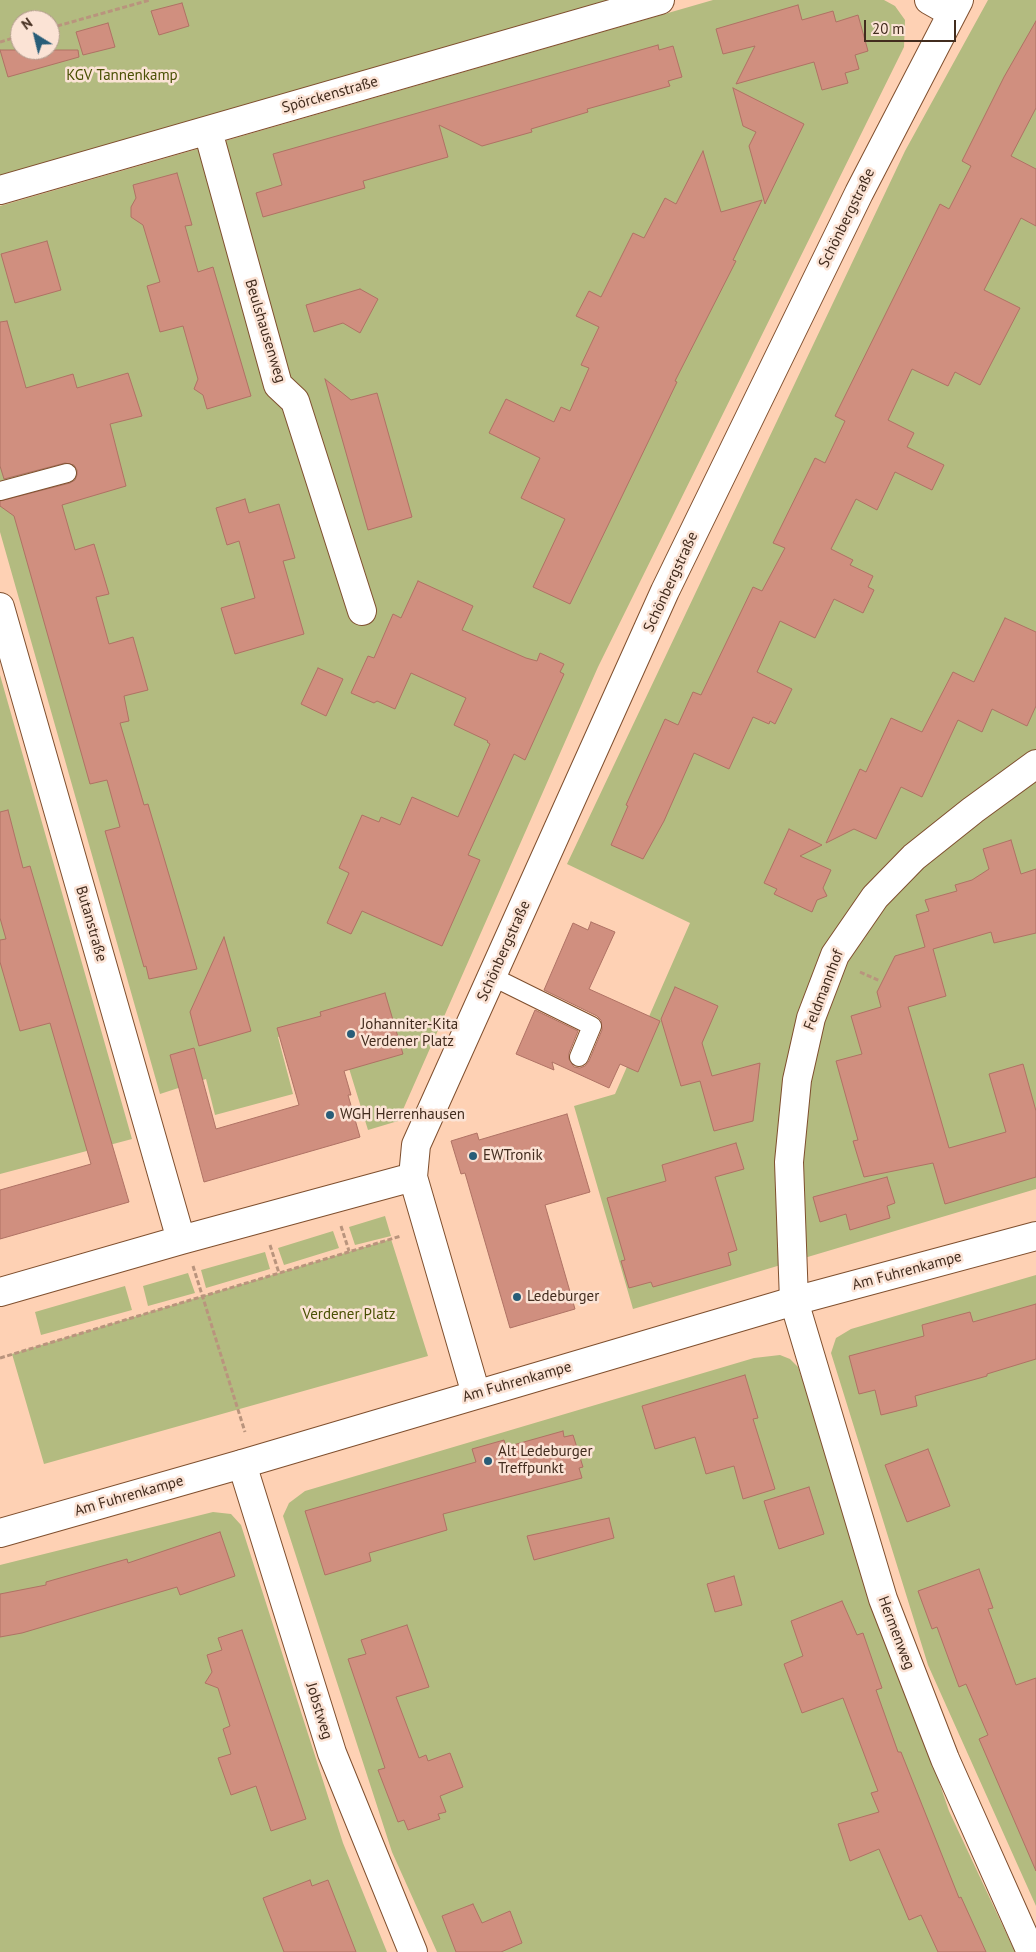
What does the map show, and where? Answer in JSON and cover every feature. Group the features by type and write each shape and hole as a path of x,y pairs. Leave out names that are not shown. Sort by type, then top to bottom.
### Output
{"street":[{"name":"Spörckenstraße","path":"0,190 660,0"},
{"name":"Schönbergstraße","path":"413,1177 416,1145 665,591 859,194 947,4"},
{"name":"Beulshausenweg","path":"208,131 278,385 295,401 362,611"},
{"name":"Butanstraße","path":"0,607 183,1240"},
{"name":"Feldmannhof","path":"794,1301 789,1162 797,1080 811,1018 835,955 875,897 914,857 973,810 1036,764"},
{"path":"0,1292 413,1177 476,1394"},
{"name":"Am Fuhrenkampe","path":"0,1533 248,1463 794,1301 1036,1236"},
{"name":"Hermenweg","path":"794,1301 883,1599 945,1759 1031,1952"},
{"name":"Jobstweg","path":"248,1463 332,1752 413,1952"}],"lane":[{"path":"0,491 67,473"},
{"path":"492,977 592,1026 579,1057"}],"path":[{"path":"60,25 150,0"},
{"path":"0,1358 427,1228"},
{"path":"183,1240 202,1296 248,1463"}],"green space":[{"name":"KGV Tannenkamp","path":"0,0 660,0 0,190"},
{"path":"713,0 884,0 895,6 905,20 904,47 598,667 398,1121 368,1130 335,1023 278,1037 293,1094 215,1115 206,1079 160,1094 0,532 0,206"},
{"path":"988,0 1036,0 1036,1189 633,1309 574,1106 615,1094 690,923 567,864 905,151"},
{"path":"0,675 132,1139 0,1174"},
{"path":"385,1216 391,1236 355,1245 349,1227"},
{"path":"333,1231 339,1248 284,1265 278,1248"},
{"name":"Verdener Platz","path":"391,1239 428,1356 44,1464 12,1354"},
{"path":"265,1252 270,1269 206,1288 201,1270"},
{"path":"188,1273 195,1293 148,1306 143,1286"},
{"path":"1036,1275 1036,1906 928,1665 831,1353 836,1338 851,1329"},
{"path":"125,1286 132,1310 41,1335 35,1312"},
{"path":"780,1355 790,1359 798,1367 949,1811 1015,1952 437,1952 392,1852 283,1516 289,1503 305,1491 754,1358"},
{"path":"213,1512 231,1514 241,1525 343,1843 387,1952 0,1952 0,1565"}],"building":[{"path":"182,3 189,26 159,35 151,11"},
{"path":"798,5 802,20 833,11 836,22 858,15 868,51 855,55 859,69 845,73 848,83 822,90 814,62 736,84 755,46 723,54 716,29"},
{"path":"1036,21 1036,108 1011,156 1036,169 1036,226 1021,218 984,290 1020,308 980,385 955,372 948,386 912,369 888,420 914,433 907,447 944,465 932,490 895,472 877,510 856,499 831,549 853,560 850,565 873,576 868,587 874,590 863,613 834,599 815,638 780,621 757,672 792,689 775,724 770,721 769,724 753,717 729,769 694,753 664,821 643,859 611,845 628,806 626,805 665,719 678,725 693,692 701,695 753,587 762,591 785,548 773,543 815,458 825,463 845,421 835,416 940,204 949,209 971,166 962,161 1004,77"},
{"path":"108,23 115,47 83,55 76,32"},
{"path":"658,45 659,50 673,46 682,77 668,81 670,86 587,109 588,112 531,129 532,132 482,146 439,125 448,157 363,181 365,188 263,217 256,193 282,185 273,154"},
{"path":"0,50 10,50 10,60 60,60 60,50 78,50 79,57 8,77"},
{"path":"733,88 804,124 765,204 749,146 756,132 743,126"},
{"path":"703,151 721,212 762,200 733,260 736,261 675,381 677,382 570,604 533,587 565,519 521,498 540,458 489,433 506,399 554,422 561,407 570,411 589,368 581,365 599,327 576,316 589,291 601,297 633,233 644,238 665,198 676,204"},
{"path":"177,173 192,225 185,226 198,272 213,267 251,396 207,409 203,395 194,389 198,379 183,326 160,332 147,286 160,282 143,225 131,217 131,207 136,198 133,185"},
{"path":"47,241 61,290 15,303 1,254"},
{"path":"360,289 378,299 360,333 343,323 314,332 306,305"},
{"path":"7,321 26,388 73,374 77,388 128,373 142,416 110,424 126,486 62,505 75,550 94,544 109,594 96,597 109,644 133,637 148,690 124,696 129,721 120,723 144,805 148,804 197,969 149,979 105,831 120,827 107,780 90,784 14,516 0,506 0,501 70,483 75,480 77,475 74,465 65,463 4,479 0,466 0,322"},
{"path":"325,379 351,400 377,393 412,517 368,530"},
{"path":"245,499 249,513 279,504 295,558 283,561 304,634 235,654 221,608 255,598 239,541 227,545 216,508"},
{"path":"418,581 473,606 462,630 526,658 537,661 540,653 564,664 560,672 564,674 525,760 514,754 468,855 480,860 442,946 362,911 351,934 327,923 349,873 339,868 362,815 379,822 381,817 400,825 412,797 458,817 490,744 488,741 454,725 466,698 411,673 395,709 377,701 374,703 351,693 368,656 374,658 393,614 401,618"},
{"path":"1005,618 1036,632 1036,706 1027,726 992,709 982,732 958,720 922,797 901,787 876,839 854,829 826,843 860,769 866,772 891,718 922,732 953,672 974,682"},
{"path":"318,668 343,679 326,716 301,704"},
{"path":"8,810 23,868 30,866 129,1202 0,1239 0,1190 91,1164 50,1023 20,1031 0,962 0,940 6,939 0,918 0,812"},
{"path":"789,829 822,845 800,856 831,870 823,888 827,896 817,900 812,912 774,894 777,889 764,883"},
{"path":"1011,840 1021,874 1036,869 1036,933 994,943 991,932 933,949 946,996 908,1007 949,1148 1006,1132 989,1074 1023,1064 1036,1111 1036,1177 945,1204 933,1163 864,1177 853,1141 858,1140 836,1061 862,1054 851,1016 881,1007 877,992 895,956 925,947 916,915 929,911 925,900 957,891 955,885 972,880 989,869 983,849"},
{"path":"591,922 615,932 589,989 660,1021 638,1072 620,1064 609,1088 552,1062 554,1070 516,1054 535,1010 578,1031 569,1053 569,1059 574,1067 580,1068 585,1066 589,1061 602,1030 601,1020 597,1016 544,990 573,923 588,930"},
{"path":"224,937 251,1031 199,1046 190,1012"},
{"path":"675,987 718,1006 702,1043 712,1076 760,1063 753,1121 714,1131 700,1081 681,1086 661,1019"},
{"path":"385,993 403,1054 344,1071 351,1095 348,1095 360,1137 204,1182 170,1055 194,1048 216,1129 299,1105 277,1028 321,1016 320,1012"},
{"path":"567,1114 590,1192 545,1205 575,1309 510,1328 465,1173 461,1174 451,1141 477,1133 479,1140"},
{"path":"736,1143 744,1169 715,1177 737,1250 728,1253 731,1265 653,1287 651,1282 629,1288 621,1261 625,1260 607,1198 666,1181 662,1165"},
{"path":"887,1177 895,1203 887,1206 890,1218 850,1230 846,1214 820,1222 813,1197"},
{"path":"1036,1304 1036,1359 987,1374 987,1376 915,1396 917,1406 881,1415 875,1390 859,1394 849,1356 924,1336 922,1325 970,1312 973,1322"},
{"path":"745,1375 758,1418 753,1419 775,1489 743,1499 734,1466 706,1474 695,1437 655,1449 642,1406"},
{"path":"563,1431 564,1437 573,1435 583,1467 579,1468 582,1478 443,1514 447,1530 369,1553 371,1561 325,1575 305,1511 476,1462 472,1449 504,1440 506,1447"},
{"path":"928,1449 950,1506 907,1522 885,1465"},
{"path":"809,1487 824,1534 779,1549 764,1501"},
{"path":"609,1518 614,1538 534,1560 527,1536"},
{"path":"220,1532 235,1576 180,1595 177,1587 22,1633 0,1637 0,1594 46,1585 46,1582 127,1559 128,1563"},
{"path":"979,1569 993,1608 988,1609 1016,1685 1036,1678 1036,1871 979,1739 988,1735 966,1684 959,1687 937,1627 932,1629 918,1591"},
{"path":"734,1576 742,1605 715,1612 707,1584"},
{"path":"842,1601 857,1635 863,1633 882,1688 876,1690 898,1752 901,1752 959,1898 961,1897 986,1952 938,1952 921,1915 909,1920 879,1849 850,1861 838,1824 879,1812 871,1793 878,1791 843,1698 802,1713 784,1664 803,1656 791,1621"},
{"path":"407,1625 429,1687 396,1697 419,1758 426,1755 428,1761 450,1753 463,1787 440,1796 446,1812 438,1814 440,1819 408,1830 404,1820 398,1822 378,1770 385,1768 348,1659 366,1654 361,1640"},
{"path":"242,1630 306,1819 271,1831 256,1786 231,1795 218,1758 231,1754 223,1729 230,1726 218,1688 205,1683 212,1672 207,1655 222,1650 218,1638"},
{"path":"310,1880 312,1886 328,1880 356,1952 284,1952 263,1898"},
{"path":"473,1904 482,1923 510,1911 522,1943 501,1952 456,1952 442,1916"}],"place":[{"name":"Johanniter-Kita Verdener Platz","path":"351,1034"},
{"name":"WGH Herrenhausen","path":"330,1115"},
{"name":"EWTronik","path":"473,1156"},
{"name":"Ledeburger","path":"517,1297"},
{"name":"Alt Ledeburger Treffpunkt","path":"488,1461"}]}
